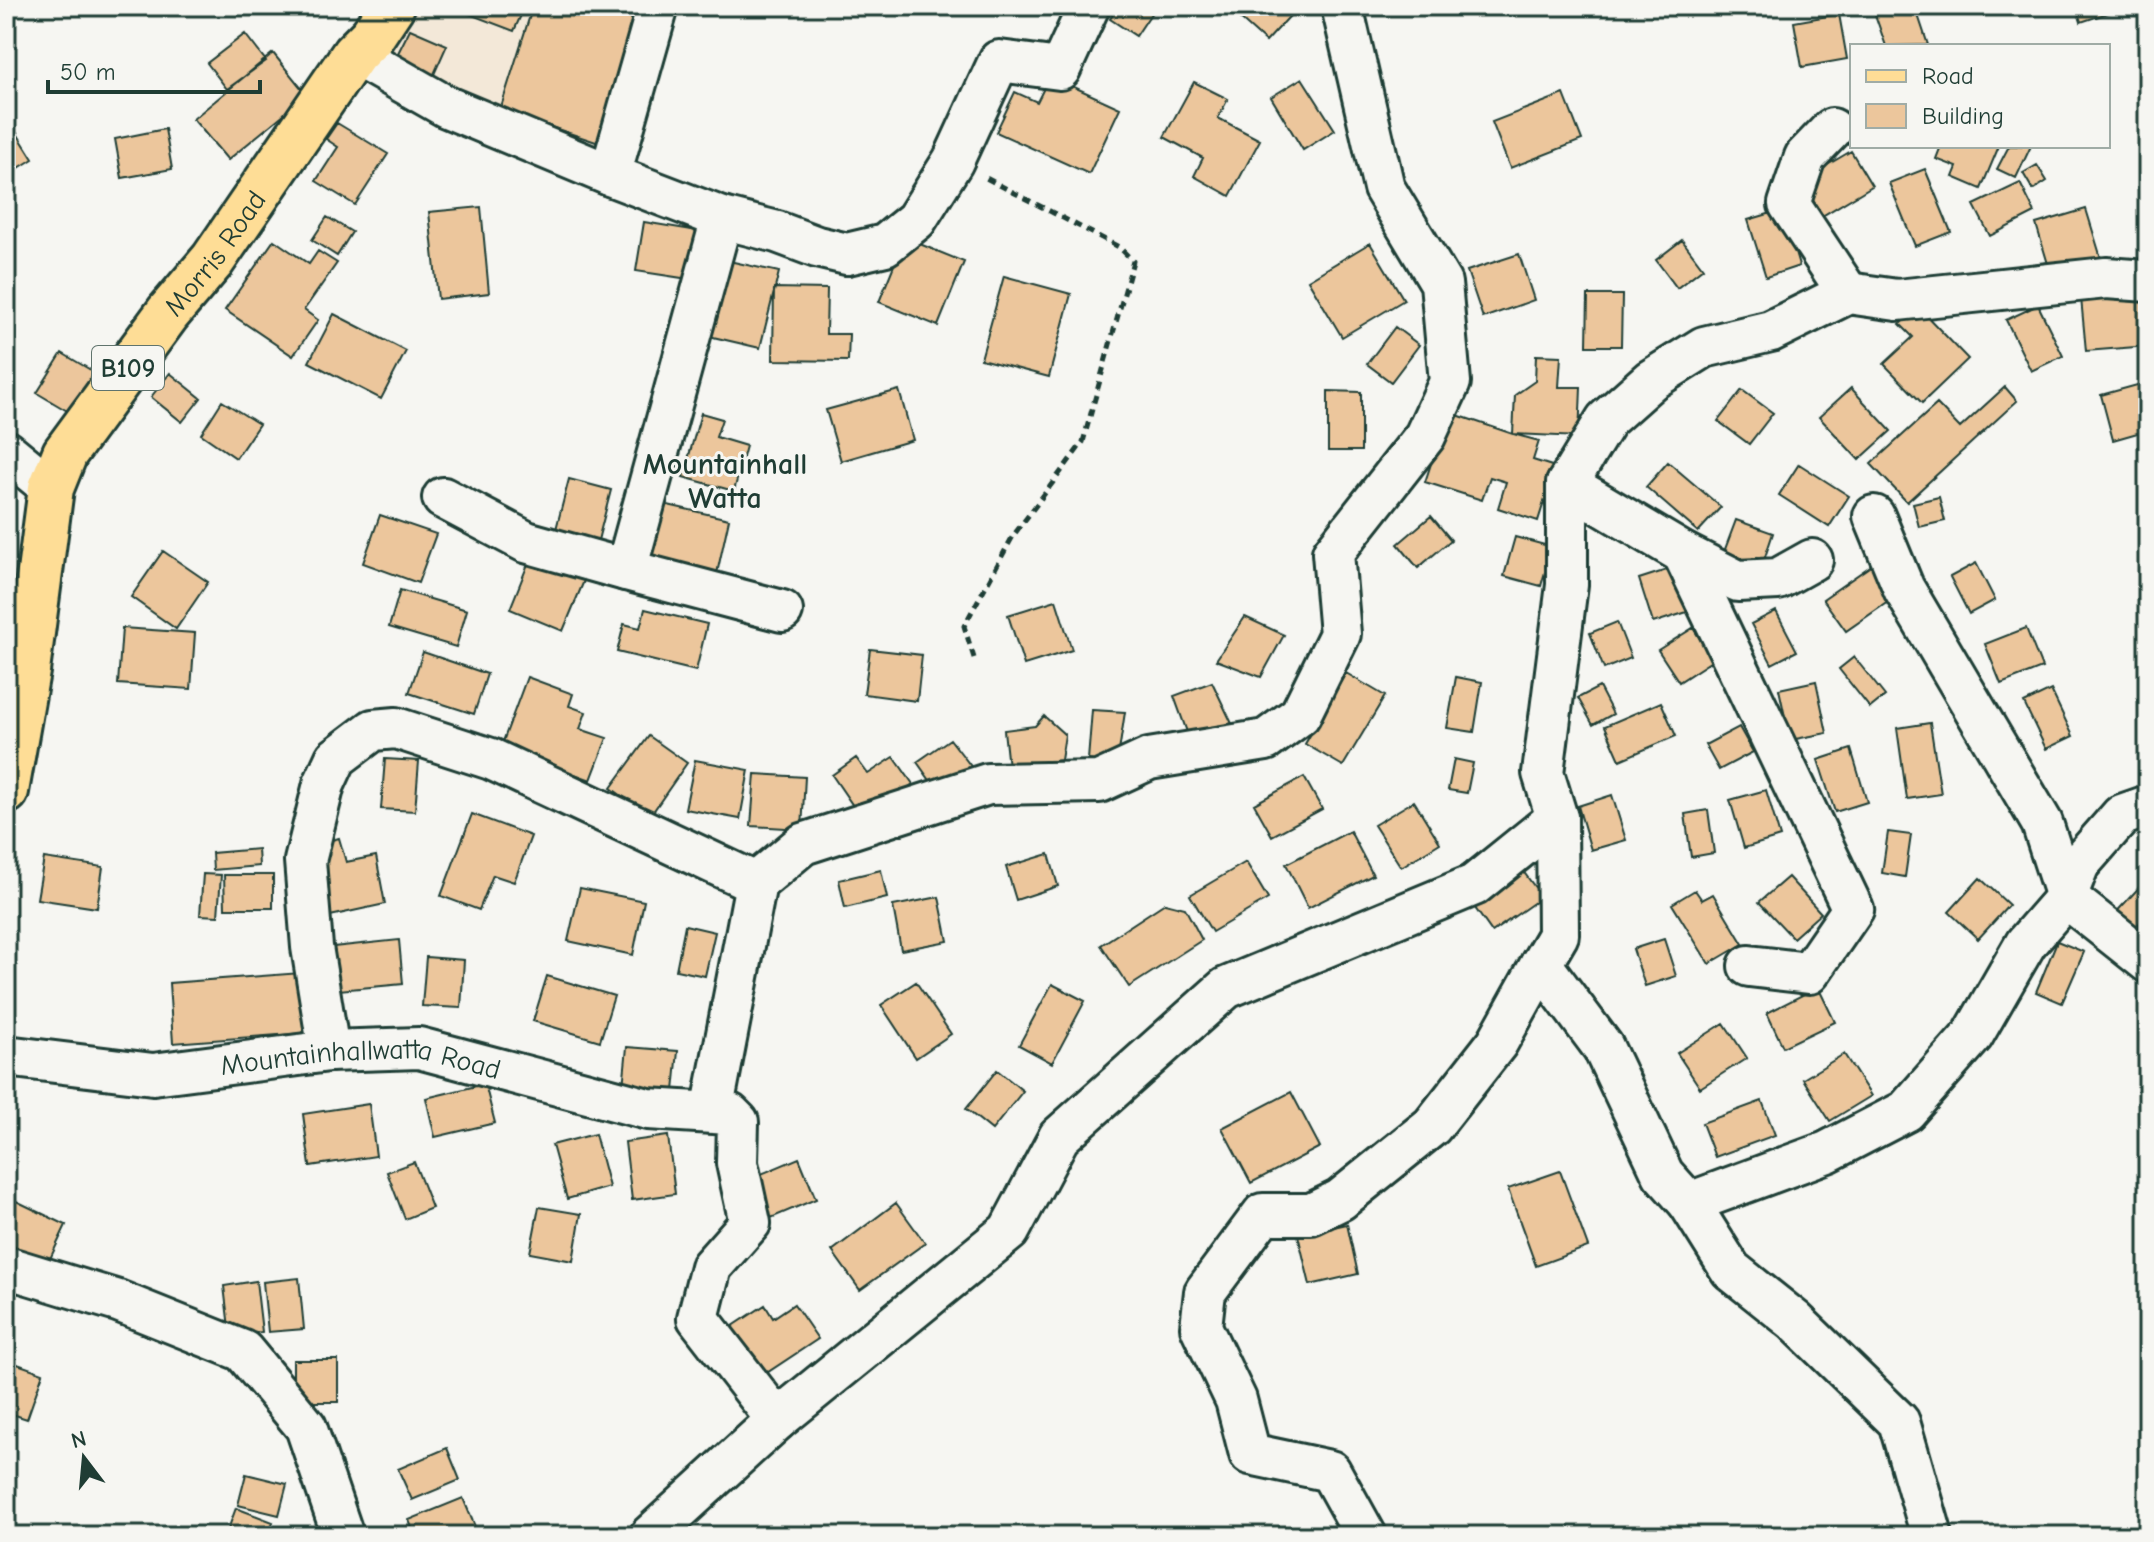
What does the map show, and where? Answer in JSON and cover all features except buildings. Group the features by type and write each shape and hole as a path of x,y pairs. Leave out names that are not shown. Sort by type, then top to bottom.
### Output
{"main road":[{"name":"Morris Road","path":"6,791 27,671 51,488 65,453 168,313 213,260 354,54 372,36 392,6"}],"street":[{"path":"610,175 658,6"},
{"path":"354,54 447,107 610,175 722,218 847,254 885,245 916,220 953,161 999,61 1060,69 1089,6"},
{"path":"777,1420 698,1318 711,1267 750,1223 737,1163 738,1122 730,1114 712,1112 756,883 803,844 988,784 1099,782 1149,759 1266,740 1300,715 1340,634 1333,553 1425,436 1450,382 1441,283 1384,188 1342,6"},
{"path":"1832,129 1805,157 1789,204 1848,293"},
{"path":"626,570 722,218"},
{"path":"1366,1536 1330,1471 1250,1454 1236,1400 1201,1327 1205,1292 1263,1214 1311,1214 1340,1200 1432,1126 1497,1043 1558,935 1557,818 1543,773 1567,585 1567,484 1606,420 1651,380 1704,347 1771,331 1848,293 1897,300 2106,278 2148,281"},
{"path":"6,451 51,488"},
{"path":"1567,484 1683,553 1738,581 1778,579 1812,560"},
{"path":"443,498 526,542 782,611"},
{"path":"1874,516 1904,589 2042,823 2066,897 2148,962"},
{"path":"1683,553 1853,909 1809,973 1749,966"},
{"path":"329,1051 312,947 305,861 324,784 336,758 373,730 396,728 491,759 756,883"},
{"path":"1689,1203 1827,1152 1906,1111 1973,1035 2026,943 2066,897 2079,864 2122,815 2148,806"},
{"path":"650,1536 777,1420 1009,1231 1059,1137 1226,988 1474,885 1557,818"},
{"path":"1541,964 1603,1047 1663,1174 1689,1203 1731,1270 1795,1321 1899,1422 1932,1536"},
{"name":"Mountainhallwatta Road","path":"6,1056 153,1074 329,1051 419,1048 648,1109 712,1112"},
{"path":"6,1267 118,1301 243,1351 306,1427 343,1536"}],"path":[{"path":"953,161 1119,247 1133,261 1083,442 1013,536 964,626 974,658"}],"shaded area":[{"path":"392,6 658,6 610,175 447,107 372,36"}],"district":[{"name":"Mountainhall Watta","path":"725,481"}]}
